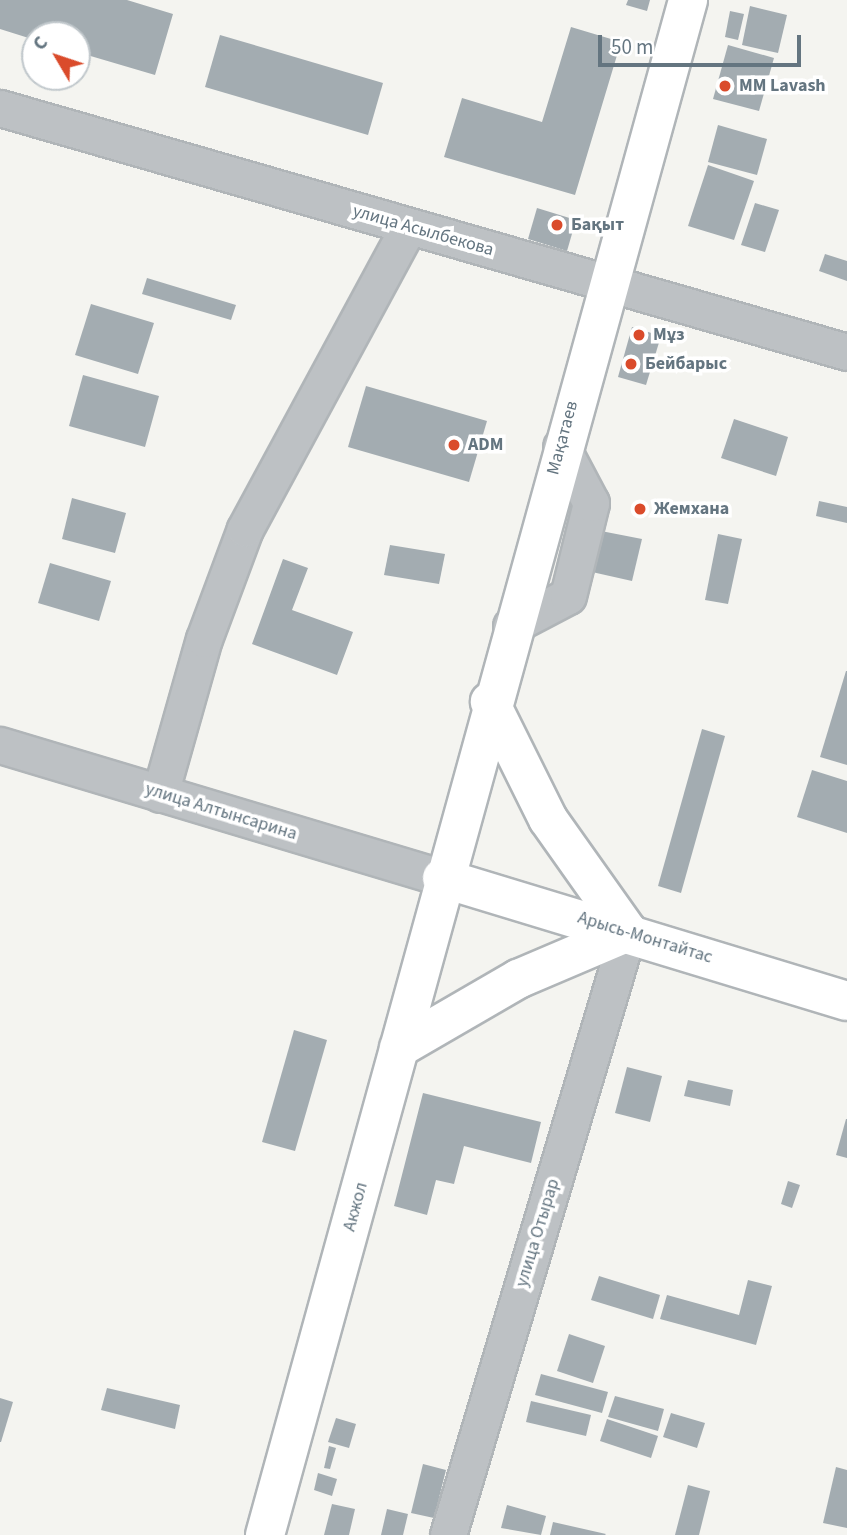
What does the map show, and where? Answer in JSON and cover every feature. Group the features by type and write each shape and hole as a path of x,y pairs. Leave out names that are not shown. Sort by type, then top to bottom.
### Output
{"main road":[{"name":"Мақатаев","path":"442,878 606,282 688,0"},
{"path":"399,1048 518,979 628,932 548,819 490,702"},
{"name":"Арысь-Монтайтас","path":"442,878 628,932 847,1001"},
{"name":"Акжол","path":"265,1535 399,1048 442,878"}],"street":[{"name":"улица Асылбекова","path":"0,108 408,228 847,352"},
{"path":"160,794 204,639 245,529 408,228"},
{"name":"улица Алтынсарина","path":"0,745 442,878"},
{"name":"улица Отырар","path":"448,1535 628,932"}],"building":[{"path":"0,0 127,0 173,14 155,75 91,56 91,21 21,21 21,36 0,29"},
{"path":"628,0 650,0 647,11 626,5"},
{"path":"750,6 787,15 778,53 742,45"},
{"path":"730,11 744,14 738,40 725,37"},
{"path":"571,27 621,42 575,195 444,157 462,98 542,122"},
{"path":"220,35 383,83 368,135 205,87"},
{"path":"728,45 774,58 759,111 713,99"},
{"path":"718,125 767,139 757,175 708,162"},
{"path":"708,165 754,181 734,240 688,226"},
{"path":"755,203 779,210 765,252 741,245"},
{"path":"537,208 576,220 567,251 528,239"},
{"path":"825,254 847,261 847,281 819,271"},
{"path":"147,278 236,305 231,320 142,294"},
{"path":"91,304 154,323 138,374 75,355"},
{"path":"632,327 661,336 646,385 618,377"},
{"path":"83,375 159,396 145,447 69,426"},
{"path":"366,386 487,421 469,482 348,447"},
{"path":"734,419 788,437 776,476 721,458"},
{"path":"72,498 126,513 115,553 62,539"},
{"path":"819,501 847,507 847,523 816,516"},
{"path":"601,531 642,539 632,581 592,572"},
{"path":"718,534 742,539 728,604 705,600"},
{"path":"390,545 445,554 439,584 384,575"},
{"path":"283,559 308,568 292,610 353,632 337,675 252,644"},
{"path":"50,563 111,581 99,621 38,603"},
{"path":"847,671 847,765 820,757"},
{"path":"702,729 725,736 681,893 658,886"},
{"path":"812,770 847,781 847,833 797,817"},
{"path":"294,1030 327,1040 295,1151 262,1142"},
{"path":"627,1067 662,1076 650,1122 615,1113"},
{"path":"688,1080 733,1090 730,1106 684,1096"},
{"path":"423,1093 541,1122 531,1163 464,1146 454,1184 436,1180 427,1215 394,1206"},
{"path":"847,1119 847,1158 836,1155"},
{"path":"788,1181 800,1185 792,1208 781,1204"},
{"path":"599,1276 660,1295 653,1319 591,1300"},
{"path":"748,1280 772,1286 756,1345 660,1319 667,1295 739,1315"},
{"path":"569,1334 605,1346 593,1383 557,1371"},
{"path":"541,1374 608,1392 602,1413 535,1395"},
{"path":"107,1388 180,1405 175,1429 101,1410"},
{"path":"615,1396 664,1409 658,1431 608,1417"},
{"path":"0,1398 13,1402 1,1442 0,1442"},
{"path":"531,1401 591,1415 586,1436 526,1422"},
{"path":"671,1413 705,1423 697,1448 663,1437"},
{"path":"336,1418 356,1424 349,1448 328,1442"},
{"path":"607,1419 658,1436 651,1458 600,1441"},
{"path":"329,1446 336,1448 330,1469 324,1468"},
{"path":"423,1464 446,1470 434,1518 411,1513"},
{"path":"836,1467 847,1470 847,1528 823,1523"},
{"path":"318,1473 337,1479 332,1496 314,1490"},
{"path":"688,1485 710,1491 699,1535 675,1535"},
{"path":"332,1504 355,1509 349,1535 324,1535"},
{"path":"507,1505 546,1516 541,1535 501,1528"},
{"path":"387,1509 408,1514 403,1535 381,1535"},
{"path":"553,1522 606,1534 550,1535"}],"place":[{"name":"MM Lavash","path":"725,86"},
{"name":"Бақыт","path":"557,225"},
{"name":"Мұз","path":"639,335"},
{"name":"Бейбарыс","path":"631,364"},
{"name":"ADM","path":"454,445"},
{"name":"Жемхана","path":"640,509"}]}
